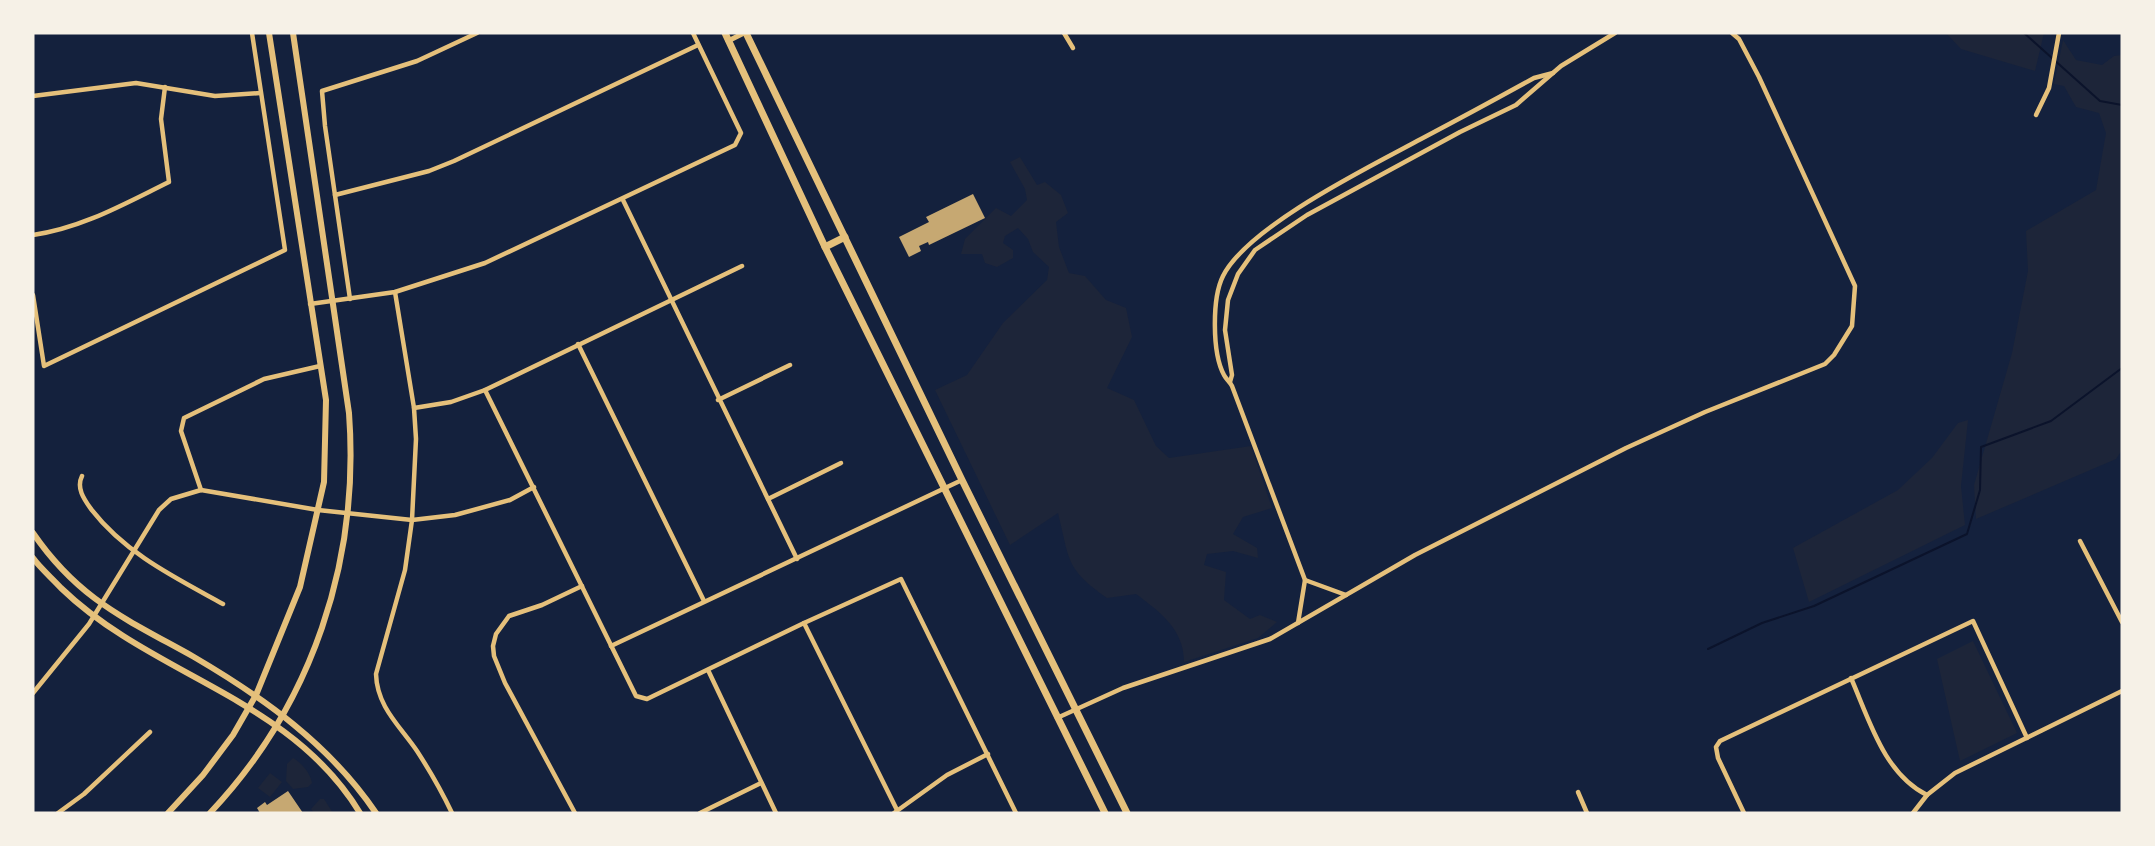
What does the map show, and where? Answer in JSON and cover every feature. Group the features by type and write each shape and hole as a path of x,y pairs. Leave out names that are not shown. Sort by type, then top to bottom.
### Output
{"main road":[{"path":"168,813 203,775 256,695 300,587 324,482 327,438 326,400 269,33"},
{"path":"210,813 233,789 285,716 318,642 336,582 347,512 352,458 349,413 293,33"},
{"path":"725,33 825,247 1105,813"},
{"path":"745,33 1127,813"},
{"path":"825,247 845,237"},
{"path":"33,533 69,578 100,605 256,695 285,716 336,761 376,813"},
{"path":"33,558 94,616 128,639 278,724 316,758 339,783 360,813"}],"street":[{"path":"33,295 44,366 285,250 252,33"},
{"path":"350,299 322,91 417,61 477,33"},
{"path":"310,304 395,292 512,252 735,145 741,134 693,33"},
{"path":"728,41 745,33"},
{"path":"1064,33 1073,48"},
{"path":"1298,623 1305,580 1230,382 1224,374 1217,347 1216,312 1223,276 1242,252 1277,224 1352,176 1534,78 1553,73 1615,33"},
{"path":"1057,718 1158,675 1270,639 1415,555 1626,448 1705,412 1805,374 1825,364 1834,356 1855,318 1855,286 1760,77 1739,39 1732,33"},
{"path":"2036,115 2049,88 2059,34"},
{"path":"335,195 429,171 454,161 698,45"},
{"path":"1230,382 1232,375 1225,330 1228,300 1238,274 1255,250 1307,215 1460,132 1516,105 1549,79 1553,73"},
{"path":"33,96 136,83 215,96 260,93"},
{"path":"33,235 61,231 87,222 169,182 161,119 165,87"},
{"path":"623,200 669,300 797,559"},
{"path":"414,408 451,402 485,390 742,266"},
{"path":"395,292 414,408 416,439 412,520 405,570 382,651 376,687 387,712 417,750 452,813"},
{"path":"579,344 704,601"},
{"path":"718,399 790,365"},
{"path":"201,490 181,431 184,418 264,379 320,366"},
{"path":"485,390 636,696 647,699 804,623 902,579 1016,813"},
{"path":"768,499 841,463"},
{"path":"82,476 79,488 88,505 107,528 133,551 223,604"},
{"path":"611,646 962,480"},
{"path":"33,693 67,654 94,616 164,504 182,494 201,490 318,510 412,520 455,515 510,500 534,487"},
{"path":"2080,541 2122,622"},
{"path":"1305,580 1346,595"},
{"path":"575,813 505,683 494,657 493,646 496,634 510,616 542,605 582,586"},
{"path":"1744,813 1718,758 1716,747 1724,739 1973,621 2028,738"},
{"path":"804,623 895,812 948,775 988,754"},
{"path":"708,670 776,813"},
{"path":"1851,678 1891,764 1901,778 1927,795"},
{"path":"1913,813 1927,795 1955,772 2122,691"},
{"path":"58,813 84,794 150,732"},
{"path":"700,813 761,783"},
{"path":"1578,792 1587,813"}],"shaded area":[{"path":"1946,33 2044,33 2035,71 1961,49"},
{"path":"2063,40 2076,60 2102,65 2114,56 2122,55 2122,450 2116,459 1976,519 1974,485 2012,353 2028,271 2026,231 2096,190 2106,133 2099,113 2076,107 2064,86 2054,84"},
{"path":"1020,157 1037,185 1045,182 1061,195 1068,213 1056,222 1059,247 1069,273 1085,276 1106,300 1126,308 1132,337 1107,388 1134,400 1156,446 1169,458 1251,446 1272,508 1243,517 1233,534 1257,548 1258,558 1233,551 1207,554 1204,565 1226,572 1224,600 1250,619 1260,615 1277,622 1258,638 1184,662 1183,650 1175,631 1154,608 1136,594 1107,598 1076,571 1068,553 1058,513 1010,545 935,390 967,375 1003,323 1047,280 1049,267 1033,252 1028,239 1018,228 1005,236 1003,243 1013,250 1013,258 997,267 985,263 982,254 961,254 965,239 996,208 1011,216 1027,200 1025,189 1010,162"},
{"path":"1968,420 1961,486 1965,525 1809,602 1793,548 1898,490 1932,458 1958,423"},
{"path":"1973,641 2017,733 1960,761 1937,659"},
{"path":"293,758 302,765 309,776 312,783 308,787 293,789 286,781 287,764"},
{"path":"270,773 282,782 270,797 258,788"},
{"path":"320,799 324,799 333,813 314,813 311,809"}],"building":[{"path":"973,194 985,218 929,245 928,242 919,246 921,251 909,257 899,237 929,222 926,217"},
{"path":"288,791 303,813 260,813 257,808 265,802 267,805"}],"waterway":[{"path":"2024,33 2100,101 2122,105"},
{"path":"1708,649 1762,623 1814,606 1967,534 1980,490 1981,447 2051,421 2122,368"}]}
